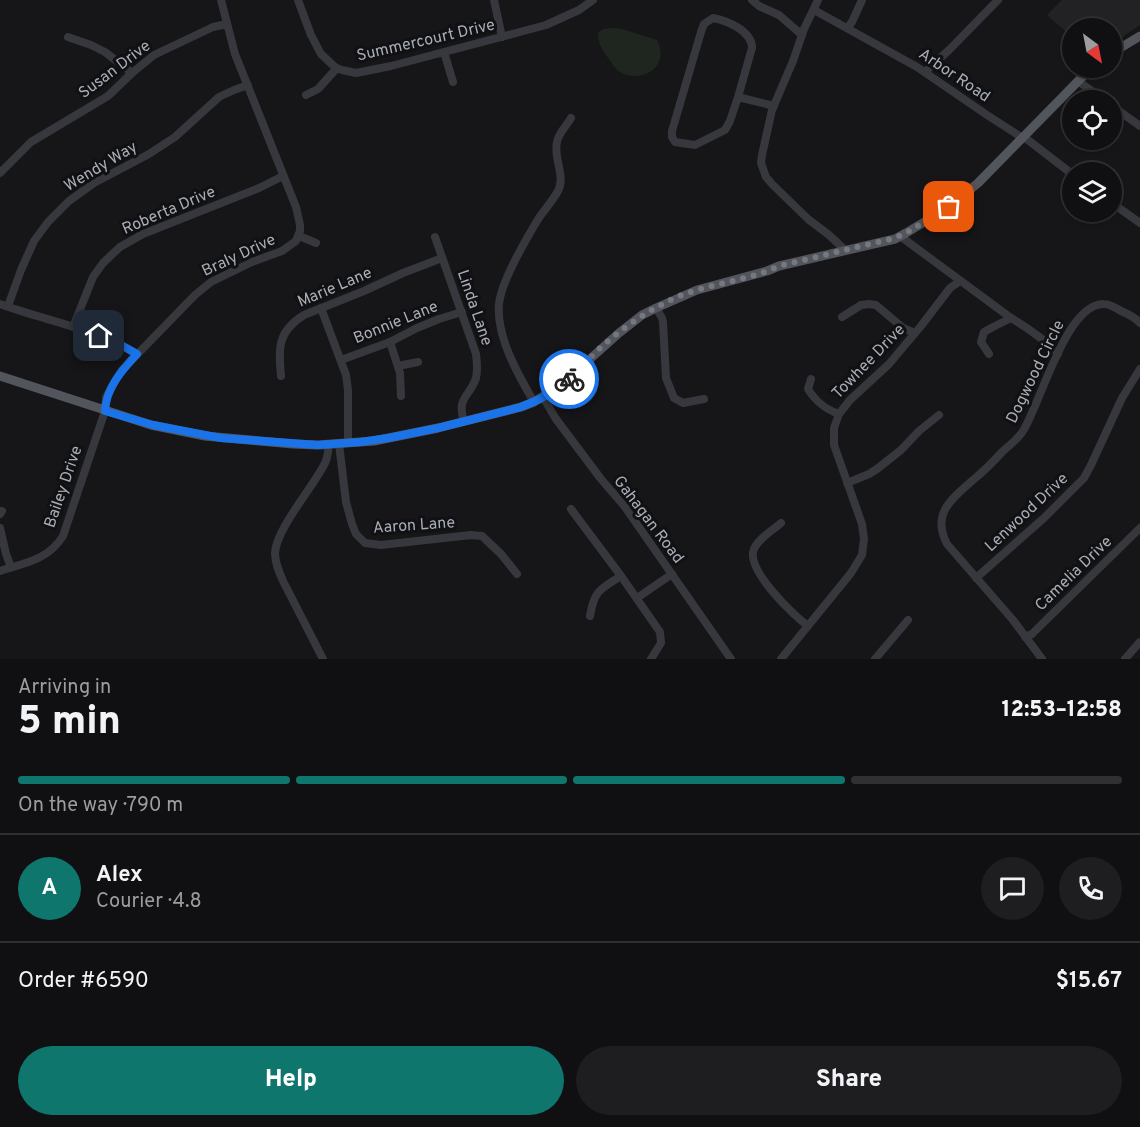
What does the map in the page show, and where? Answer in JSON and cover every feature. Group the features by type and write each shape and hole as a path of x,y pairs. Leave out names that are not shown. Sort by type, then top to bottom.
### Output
{"main road":[{"path":"1122,47 1140,36"},
{"path":"0,376 153,425 205,436 293,444 339,444 388,438 521,407 538,400 561,385 619,333 642,315 656,308 697,290 767,272 779,266 895,238 938,214 959,200 987,175 1081,78"}],"street":[{"name":"Braly Drive","path":"105,411 105,400 122,370 180,309 205,286 228,273 287,249 296,242 300,231 300,219 235,54 221,0"},
{"name":"Summercourt Drive","path":"298,0 317,48 337,68 349,72 363,72 546,25 579,10 593,0"},
{"path":"494,0 502,37"},
{"path":"752,0 759,6 779,15 802,35"},
{"path":"818,0 774,106 761,163 766,177 799,211 845,250"},
{"path":"848,28 862,0"},
{"path":"925,72 950,50 998,0"},
{"name":"Arbor Road","path":"814,10 925,72 1062,167"},
{"path":"713,18 729,22 746,34 752,42 738,97 730,121 724,130 695,145 675,142 672,131 701,32 704,24 713,18"},
{"name":"Susan Drive","path":"0,173 31,142 108,96 148,58 213,27 227,24"},
{"path":"68,37 105,52 132,73"},
{"path":"444,52 453,82"},
{"path":"306,95 318,89 337,68"},
{"path":"1078,81 1090,90"},
{"name":"Wendy Way","path":"4,305 34,241 48,222 69,201 94,183 149,154 175,137 219,97 248,85"},
{"path":"738,97 774,106"},
{"path":"1122,113 1140,126"},
{"name":"Gahagan Road","path":"571,118 556,142 561,179 559,190 522,246 503,288 499,303 499,319 506,343 523,384 556,419 625,507 731,659"},
{"name":"Roberta Drive","path":"73,327 93,277 103,263 120,247 143,234 259,188 283,176"},
{"path":"1122,210 1140,223"},
{"path":"900,236 1024,326 1058,354"},
{"path":"298,237 315,243"},
{"name":"Linda Lane","path":"435,237 473,342 478,365 475,381 461,404 464,421"},
{"name":"Marie Lane","path":"281,376 279,351 281,341 295,320 442,258"},
{"name":"Towhee Drive","path":"781,659 851,573 862,555 864,539 862,524 834,445 834,428 839,414 850,400 889,364 950,288 960,281"},
{"path":"842,317 861,305 869,303 876,305 903,328 915,333"},
{"name":"Dogwood Circle","path":"1042,659 1013,620 944,538 941,524 944,509 1022,432 1058,354 1075,322 1085,311 1104,304 1111,305 1140,323"},
{"path":"4,305 114,341 137,354"},
{"path":"321,308 346,375 348,390 339,444 326,460 284,529 275,554 283,581 323,659"},
{"path":"656,308 662,318 666,378 674,398 683,403 704,399"},
{"name":"Bonnie Lane","path":"341,360 462,312"},
{"path":"989,354 981,342 984,332 1011,318"},
{"path":"390,342 401,376 401,396"},
{"path":"398,366 418,362"},
{"name":"Lenwood Drive","path":"976,578 1044,518 1084,478 1122,398 1140,369"},
{"path":"811,379 808,389 818,403 839,414"},
{"name":"Bailey Drive","path":"0,571 49,553 63,536 105,411"},
{"path":"847,483 877,469 939,415"},
{"name":"Aaron Lane","path":"339,444 346,502 356,534 365,543 381,545 471,535 482,536 517,574"},
{"path":"572,510 658,628 661,635 660,647 651,659"},
{"path":"781,523 757,544 753,552 754,565 778,598 808,626"},
{"path":"0,528 11,567"},
{"name":"Camelia Drive","path":"1025,637 1032,634 1140,528"},
{"path":"637,598 672,574"},
{"path":"590,616 598,591 621,576"},
{"path":"875,659 908,620"},
{"path":"1125,659 1140,642"}],"shaded area":[{"path":"1062,0 1140,0 1140,25 1122,37 1122,18 1062,18 1062,28 1047,15"},
{"path":"612,28 657,40 660,48 658,64 640,76 624,74 617,70 602,50 598,37 598,33 603,29"}],"way so far":[{"path":"569,379 598,351 642,315 669,301 697,290 767,272 779,266 895,238 949,207"}],"route":[{"path":"99,336 114,341 137,354 122,370 109,391 105,400 105,411 153,425 221,438 318,445 374,441 521,407 540,399 569,379"}]}
